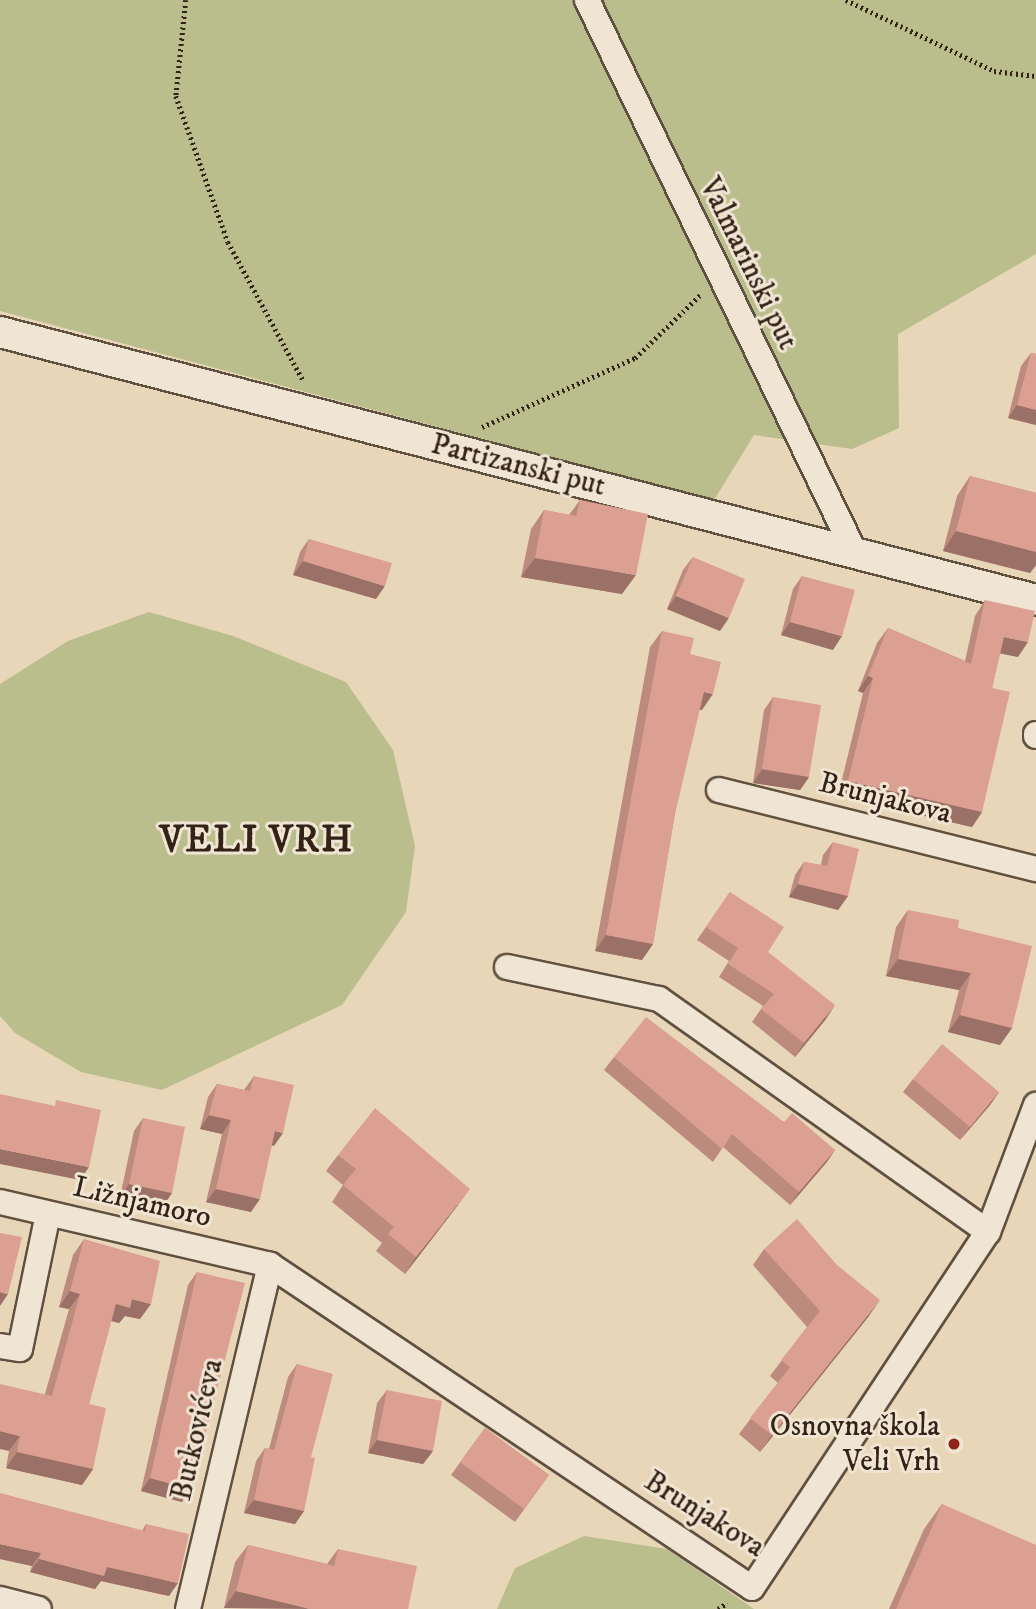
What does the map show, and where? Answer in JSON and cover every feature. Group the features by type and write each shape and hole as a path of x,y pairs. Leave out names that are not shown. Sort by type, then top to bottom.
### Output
{"street":[{"name":"Valmarinski put","path":"587,0 855,553"},
{"name":"Partizanski put","path":"0,332 1036,600"},
{"name":"Brunjakova","path":"719,790 1036,869"},
{"path":"507,967 659,999 988,1232"},
{"name":"Brunjakova","path":"270,1265 752,1588 988,1232 1036,1105"},
{"name":"Ližnjamoro","path":"0,1202 270,1265"},
{"path":"0,1346 20,1349 48,1214"},
{"name":"Butkovićeva","path":"188,1609 270,1265"},
{"path":"0,1599 39,1609"}],"path":[{"path":"186,0 176,96 228,242 322,416"},
{"path":"846,0 994,71 1036,76"},
{"path":"440,446 635,358 719,276"}],"green space":[{"path":"0,0 1036,0 1036,254 898,334 899,428 852,449 754,435 714,500 0,311"},
{"path":"149,612 233,636 346,682 393,750 415,846 406,912 342,1005 162,1090 81,1072 15,1033 0,1016 0,684 68,641"},
{"path":"584,1536 667,1549 754,1609 497,1609 515,1568"}],"building":[{"path":"1031,353 1036,354 1036,410 1017,405"},
{"path":"970,476 1036,493 1036,552 956,531"},
{"path":"580,500 648,514 636,575 535,558 544,510 576,516"},
{"path":"309,539 392,563 385,586 303,561"},
{"path":"693,557 745,579 729,618 676,596"},
{"path":"802,576 855,590 842,636 790,622"},
{"path":"985,600 1035,611 1028,642 1004,637 992,688 1010,692 982,812 848,781 873,678 868,676 888,628 971,664"},
{"path":"662,631 694,638 690,654 721,662 713,694 704,692 675,813 653,944 606,935"},
{"path":"773,697 821,705 809,777 762,769"},
{"path":"833,842 859,849 848,896 798,884 804,862 827,866"},
{"path":"730,892 784,927 768,952 835,1005 804,1043 761,1009 774,994 728,964 738,948 706,927"},
{"path":"908,910 959,920 958,928 1032,946 1012,1028 960,1015 971,973 898,959"},
{"path":"646,1017 784,1122 792,1113 835,1150 799,1192 732,1134 722,1149 614,1057"},
{"path":"942,1044 999,1092 970,1127 913,1079"},
{"path":"254,1076 294,1085 283,1133 275,1131 260,1199 216,1189 231,1120 209,1115 217,1084 250,1091"},
{"path":"0,1094 55,1106 56,1100 101,1110 89,1167 0,1149"},
{"path":"375,1108 470,1189 416,1257 388,1234 394,1227 343,1185 356,1169 338,1155"},
{"path":"143,1118 185,1127 172,1193 129,1184"},
{"path":"797,1219 837,1265 880,1300 772,1435 750,1418 790,1367 781,1360 820,1311 764,1249"},
{"path":"0,1233 22,1237 8,1294 0,1292"},
{"path":"84,1239 160,1261 151,1304 132,1299 130,1308 116,1304 89,1404 106,1408 93,1469 17,1452 20,1436 0,1431 0,1384 52,1396 80,1294 70,1291"},
{"path":"197,1272 245,1283 191,1489 150,1478"},
{"path":"297,1364 333,1374 311,1457 315,1458 304,1511 254,1500 265,1448 274,1450"},
{"path":"387,1390 442,1401 433,1451 377,1440"},
{"path":"485,1428 549,1475 524,1509 460,1462"},
{"path":"0,1493 145,1531 146,1524 189,1534 178,1583 107,1567 104,1576 39,1559 41,1553 0,1544"},
{"path":"942,1504 1036,1545 1036,1609 896,1609"},
{"path":"248,1545 334,1566 338,1549 417,1566 408,1609 310,1609 236,1591"}],"place":[{"name":"Osnovna škola Veli Vrh","path":"954,1444"}],"district":[{"name":"VELI VRH","path":"257,841"}]}
